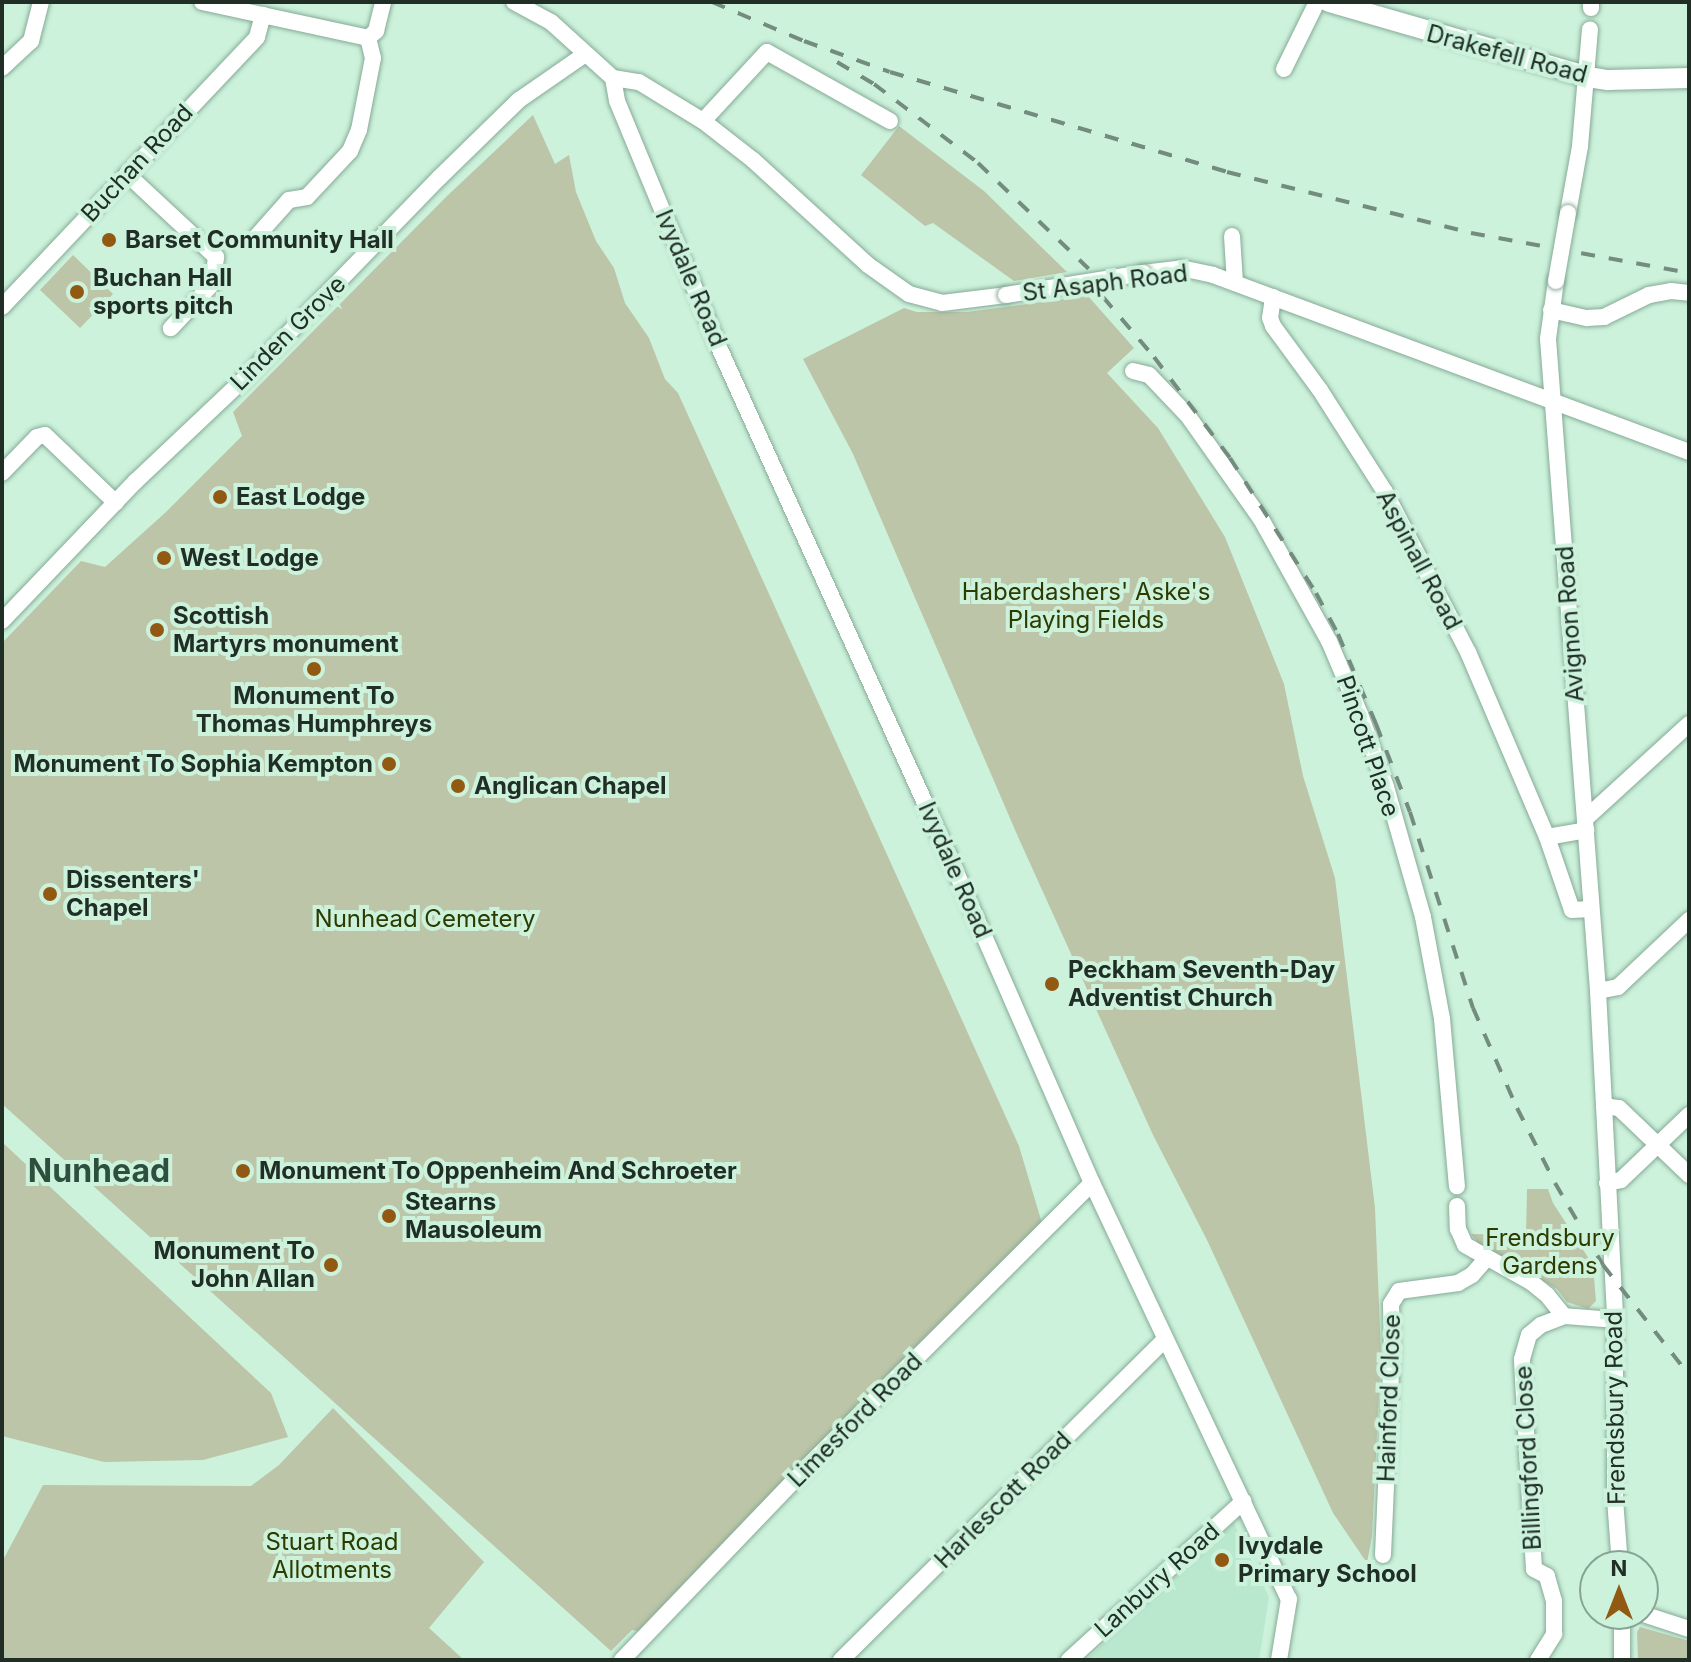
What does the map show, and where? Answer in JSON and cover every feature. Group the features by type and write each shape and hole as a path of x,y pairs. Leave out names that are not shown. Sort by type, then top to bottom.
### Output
{"main road":[{"name":"Drakefell Road","path":"1329,2 1588,77 1608,80 1689,78"}],"street":[{"path":"2,68 31,41 41,2"},
{"path":"202,2 368,38"},
{"path":"368,38 376,31 383,2"},
{"path":"514,2 551,22 613,78"},
{"path":"1284,69 1317,2"},
{"name":"Buchan Road","path":"2,307 257,37 263,15"},
{"name":"Avignon Road","path":"1590,29 1588,77 1548,339 1586,825 1604,1106"},
{"path":"257,236 289,200 307,197 350,151 364,131 373,58 368,38"},
{"path":"703,121 767,52 890,121"},
{"name":"Linden Grove","path":"2,621 519,100 584,55"},
{"name":"St Asaph Road","path":"613,78 639,82 703,121 753,160 868,265 909,294 942,303 1143,273 1192,269 1689,452"},
{"name":"Ivydale Road","path":"613,78 617,101 717,343 953,865 1092,1183 1289,1599 1279,1660"},
{"path":"127,174 216,257 213,283 171,328"},
{"path":"1232,236 1235,283"},
{"path":"1551,310 1587,318 1604,317 1649,295 1671,291 1689,293"},
{"name":"Aspinall Road","path":"1273,297 1270,318 1273,326 1320,390 1385,492 1468,652 1547,837 1572,910 1591,909"},
{"name":"Pincott Place","path":"1133,371 1149,375 1188,416 1261,519 1329,641 1360,714 1386,787 1425,931 1442,1019 1457,1186"},
{"path":"2,473 37,437 45,435 116,503"},
{"path":"1547,837 1586,825 1689,724"},
{"path":"1598,991 1618,987 1689,920"},
{"path":"1604,1106 1619,1108 1689,1175"},
{"name":"Frendsbury Road","path":"1604,1106 1615,1320 1615,1499 1619,1550"},
{"path":"1607,1183 1621,1180 1689,1115"},
{"name":"Limesford Road","path":"622,1660 807,1467 1092,1183"},
{"path":"1457,1206 1458,1229 1465,1245 1531,1282 1547,1295 1564,1316 1615,1320"},
{"name":"Hainford Close","path":"1383,1555 1392,1351 1391,1304 1399,1291 1458,1283 1472,1275 1486,1259"},
{"name":"Billingford Close","path":"1538,1660 1554,1634 1554,1601 1547,1576 1534,1569 1522,1359 1529,1335 1541,1325 1564,1316"},
{"name":"Harlescott Road","path":"841,1660 1165,1339"},
{"name":"Lanbury Road","path":"1069,1660 1244,1501"},
{"path":"1659,1619 1689,1629"},
{"path":"1622,1630 1622,1660"}],"shaded area":[{"name":"Ivydale Primary School","path":"1234,1523 1269,1597 1259,1660 1086,1660"}],"green space":[{"name":"Nunhead Cemetery","path":"533,115 555,164 569,155 576,192 596,241 614,268 625,303 649,338 665,379 678,393 1019,1146 1044,1230 648,1633 632,1630 611,1651 2,1104 2,643 81,561 105,567 166,512 242,436 233,412 446,197"},
{"path":"899,126 984,191 1067,272 1014,281 933,223 925,226 861,175"},
{"name":"Buchan Hall sports pitch","path":"73,255 113,294 80,328 40,290"},
{"name":"Haberdashers' Aske's Playing Fields","path":"1088,296 1134,348 1107,373 1158,428 1225,537 1284,684 1303,776 1335,878 1375,1208 1381,1353 1372,1536 1367,1563 1333,1513 1207,1240 1153,1135 1019,839 853,454 803,359 904,308 917,312 967,312"},
{"path":"2,1142 271,1393 288,1437 203,1460 104,1462 2,1436"},
{"name":"Frendsbury Gardens","path":"1527,1189 1548,1189 1553,1203 1593,1265 1596,1301 1588,1309 1567,1302 1557,1289 1479,1244 1471,1234 1526,1235"},
{"name":"Stuart Road Allotments","path":"333,1408 484,1562 429,1628 464,1660 2,1660 2,1562 43,1485 251,1486 279,1465"},
{"path":"1650,1630 1689,1641 1689,1660 1638,1660 1637,1632"}],"railway":[{"path":"712,2 804,41 890,72 1227,172 1471,233 1689,273"},
{"path":"837,62 874,84 978,163 1089,269"},
{"path":"1103,297 1154,357 1230,458 1316,593 1338,634 1376,724 1410,812 1473,1008 1517,1108 1555,1183 1603,1265 1689,1375"}],"place":[{"name":"Barset Community Hall","path":"109,240"},
{"name":"Buchan Hall sports pitch","path":"77,292"},
{"name":"East Lodge","path":"220,497"},
{"name":"West Lodge","path":"164,558"},
{"name":"Scottish Martyrs monument","path":"157,630"},
{"name":"Monument To Thomas Humphreys","path":"314,669"},
{"name":"Monument To Sophia Kempton","path":"389,764"},
{"name":"Anglican Chapel","path":"458,786"},
{"name":"Dissenters' Chapel","path":"50,894"},
{"name":"Peckham Seventh-Day Adventist Church","path":"1052,984"},
{"name":"Monument To Oppenheim And Schroeter","path":"243,1171"},
{"name":"Stearns Mausoleum","path":"389,1216"},
{"name":"Monument To John Allan","path":"331,1265"},
{"name":"Ivydale Primary School","path":"1222,1560"}],"district":[{"name":"Nunhead","path":"99,1171"}]}
